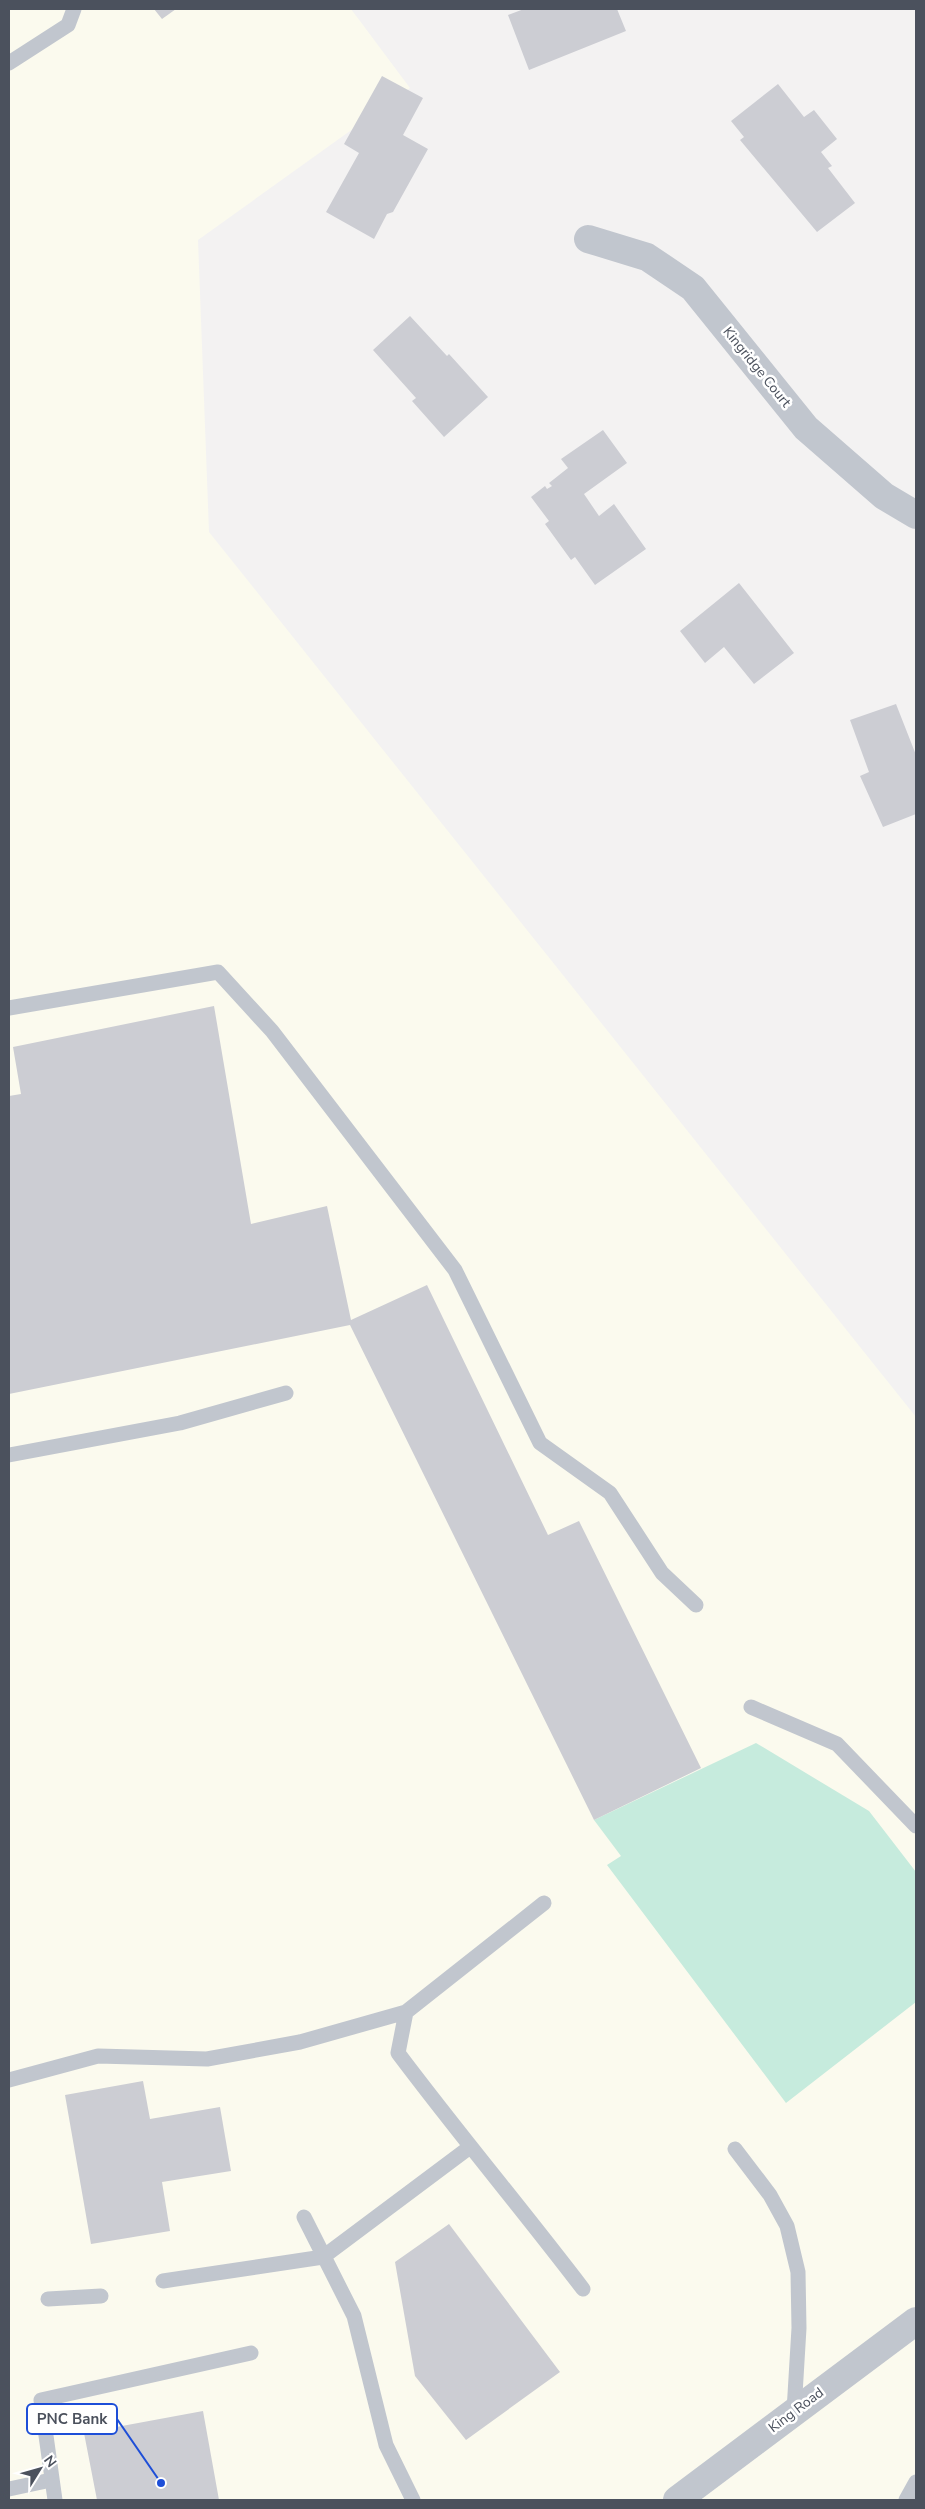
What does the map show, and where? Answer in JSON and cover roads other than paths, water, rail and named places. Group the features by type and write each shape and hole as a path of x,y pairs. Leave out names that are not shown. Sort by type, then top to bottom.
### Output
{"street":[{"name":"Kingridge Court","path":"588,239 647,257 693,288 806,428 884,496 916,515"},
{"name":"King Road","path":"690,2496 794,2411 916,2321"}],"lane":[{"path":"9,63 68,25 74,9"},
{"path":"9,1008 218,972 272,1031 455,1270 540,1443 610,1493 662,1573 696,1605"},
{"path":"9,1455 180,1423 286,1393"},
{"path":"751,1708 837,1744 916,1826"},
{"path":"9,2080 98,2056 207,2059 300,2042 406,2012 544,1903"},
{"path":"406,2012 398,2053 470,2147 518,2204 582,2289"},
{"path":"163,2281 323,2257 470,2147"},
{"path":"735,2148 770,2195 787,2226 798,2272 799,2328 794,2411"},
{"path":"304,2217 354,2316 386,2445 413,2500"},
{"path":"48,2299 101,2296"},
{"path":"55,2500 41,2400 251,2353"},
{"path":"9,2489 51,2480"},
{"path":"906,2500 916,2482"}],"place":[{"name":"PNC Bank","path":"161,2483"}]}
